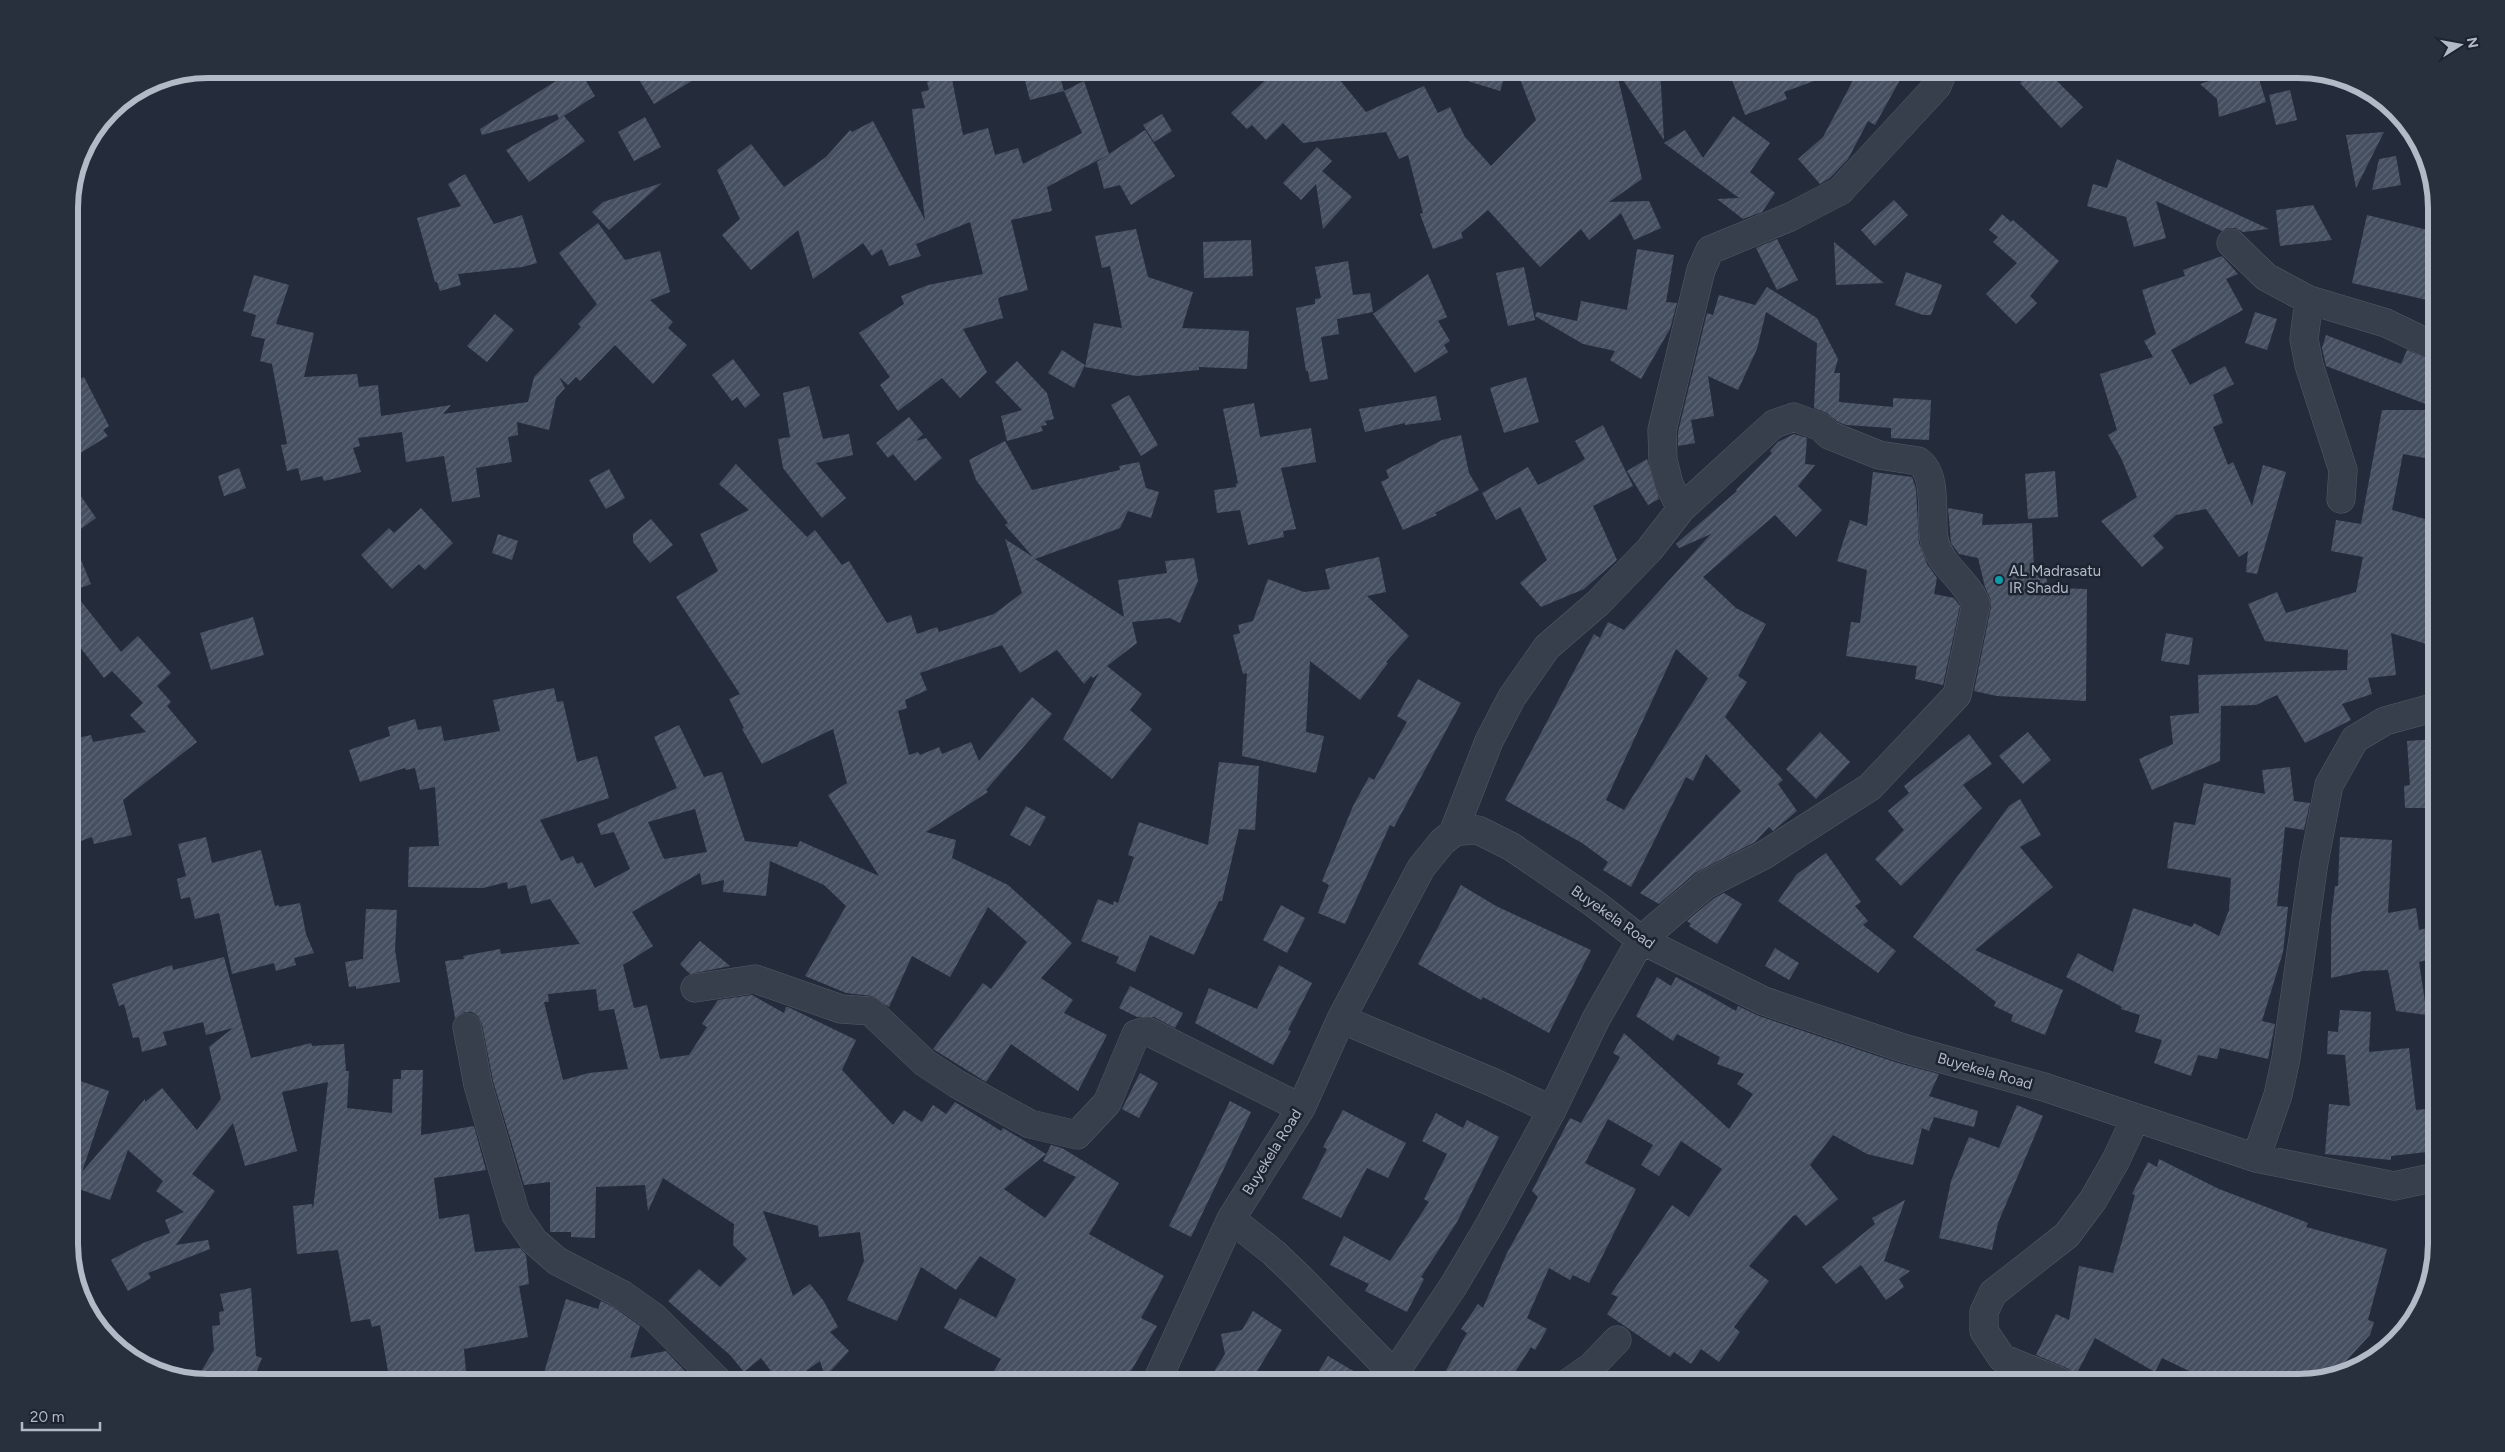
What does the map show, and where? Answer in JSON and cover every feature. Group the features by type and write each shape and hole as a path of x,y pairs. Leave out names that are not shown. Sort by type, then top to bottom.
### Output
{"street":[{"path":"1681,509 1669,484 1663,460 1662,430 1701,270 1710,250 1790,217 1840,191 1937,86 1940,78"},
{"path":"2231,243 2266,277 2309,300 2386,323 2427,343"},
{"path":"2309,300 2304,338 2309,366 2342,470 2341,499"},
{"path":"1399,1374 1454,1285 1552,1110 1596,1019 1641,940 1704,885 1764,855 1870,787 1957,695 1976,614 1976,604 1973,596 1951,568 1942,561 1938,553 1934,539 1934,514 1929,478 1923,464 1918,461 1879,455 1829,435 1822,428 1794,418 1774,424 1681,509 1650,549 1611,590 1547,647 1512,697 1489,740 1453,833"},
{"path":"2256,1158 2278,1094 2286,1058 2314,862 2329,785 2355,739 2385,721 2427,709"},
{"name":"Buyekela Road","path":"1160,1374 1231,1219 1301,1108 1341,1019 1421,868 1442,842 1453,833 1478,830 1512,847 1595,904 1641,940 1764,1001 1903,1048 2044,1087 2256,1158 2394,1186 2428,1179"},
{"path":"694,988 755,978 841,1009 870,1011 925,1063 957,1084 1030,1124 1077,1135 1107,1104 1136,1034 1147,1031 1301,1108"},
{"path":"1341,1019 1492,1082 1552,1110"},
{"path":"467,1028 478,1085 516,1215 534,1241 557,1261 623,1295 654,1316 711,1374"},
{"path":"2041,1374 2002,1358 1984,1331 1984,1312 1993,1293 2067,1235 2093,1200 2116,1160 2135,1119"},
{"path":"1231,1219 1274,1253 1389,1374"},
{"path":"1581,1374 1592,1366 1616,1340"}],"building":[{"path":"561,78 584,78 595,96 559,119 557,114 482,135 480,129"},
{"path":"638,78 696,78 654,104"},
{"path":"930,78 952,78 963,135 988,128 995,155 1018,148 1023,164 1082,133 1064,91 1084,81 1109,154 1145,130 1175,176 1131,205 1120,185 1104,189 1097,162 1108,155 1047,187 1052,211 1011,220 1028,290 998,299 1003,318 963,329 987,372 960,398 942,378 898,411 880,385 890,377 859,333 904,304 901,296 928,285 983,274 970,222 916,244 921,256 889,266 882,249 872,256 863,243 813,279 798,230 751,270 722,235 740,219 717,170 751,144 784,187 826,157 850,130 852,132 873,121 925,220 912,109 925,108 921,92 929,90 927,82 930,81"},
{"path":"1024,78 1060,78 1064,91 1030,100"},
{"path":"1268,78 1338,78 1366,112 1424,86 1438,113 1450,107 1465,137 1491,166 1536,120 1520,78 1618,78 1642,179 1609,202 1649,201 1661,228 1634,240 1621,213 1589,240 1581,229 1540,267 1488,210 1461,233 1463,238 1433,249 1420,214 1423,213 1408,155 1399,159 1386,132 1303,143 1283,123 1266,140 1252,125 1247,129 1231,113"},
{"path":"1458,78 1504,78 1500,91"},
{"path":"1621,78 1661,78 1664,140"},
{"path":"1731,78 1822,78 1784,92 1787,99 1745,115"},
{"path":"1854,78 1901,78 1875,125 1868,121 1848,159 1830,178 1820,184 1798,159 1823,137"},
{"path":"2025,78 2054,78 2083,107 2061,128 2020,83"},
{"path":"2218,78 2259,78 2266,102 2219,117 2217,99 2200,84"},
{"path":"2290,90 2297,120 2276,125 2269,95"},
{"path":"1162,114 1172,131 1154,142 1143,125"},
{"path":"564,116 585,141 529,182 506,150"},
{"path":"1733,116 1770,143 1750,172 1775,193 1762,212 1743,219 1717,199 1739,198 1664,143 1685,130 1703,158"},
{"path":"645,117 661,147 634,161 618,132"},
{"path":"2384,132 2356,188 2346,135"},
{"path":"1317,147 1332,161 1322,171 1352,197 1323,229 1316,184 1301,200 1283,183"},
{"path":"2396,156 2401,185 2372,190 2379,159"},
{"path":"2117,159 2269,229 2243,232 2235,228 2227,228 2222,231 2156,201 2166,238 2134,247 2126,217 2087,206 2093,184 2107,188"},
{"path":"465,174 494,224 522,215 537,263 522,267 458,274 461,285 440,291 437,282 435,282 417,218 461,206 448,184"},
{"path":"662,183 609,230 592,212 603,202"},
{"path":"1894,200 1908,215 1875,246 1861,230"},
{"path":"2313,205 2332,240 2280,246 2276,210"},
{"path":"2002,214 2011,222 2013,220 2059,261 2030,296 2037,303 2016,324 1986,294 2017,263 1993,242 1998,237 1989,230"},
{"path":"2367,215 2427,230 2427,300 2352,283"},
{"path":"598,223 625,260 660,251 670,292 650,300 673,322 668,328 687,345 653,384 615,345 580,381 576,377 568,385 559,377 565,388 556,398 549,430 517,422 518,435 508,437 512,462 476,468 480,497 452,502 444,456 406,462 402,432 358,438 360,446 353,448 361,472 324,481 322,476 301,481 298,468 287,471 281,445 287,444 272,364 260,361 265,339 251,336 256,315 243,311 254,275 289,285 276,324 314,333 304,377 357,374 359,387 378,385 381,416 451,405 443,414 528,402 534,377 581,327 578,324 597,304 559,253"},
{"path":"1136,229 1148,277 1193,292 1182,328 1249,331 1247,369 1199,367 1199,370 1136,376 1085,367 1094,323 1122,328 1110,266 1102,268 1095,236"},
{"path":"1777,239 1798,280 1777,290 1756,248"},
{"path":"1251,240 1253,276 1204,278 1203,242"},
{"path":"1834,242 1884,283 1836,285"},
{"path":"1637,249 1674,255 1666,302 1677,303 1670,329 1641,379 1610,360 1615,351 1583,344 1535,316 1537,312 1577,321 1581,301 1627,310"},
{"path":"2222,256 2238,274 2226,279 2243,310 2171,350 2190,385 2225,366 2234,384 2213,395 2223,423 2213,427 2228,465 2233,462 2252,506 2263,465 2286,472 2257,574 2246,572 2248,551 2239,557 2206,509 2176,515 2153,536 2164,548 2142,567 2101,521 2137,497 2121,458 2108,435 2117,430 2100,374 2153,357 2144,341 2156,334 2142,290 2185,276 2183,270"},
{"path":"1348,261 1353,295 1370,293 1373,312 1337,319 1339,334 1321,337 1328,379 1310,382 1308,371 1306,371 1296,308 1315,304 1315,299 1321,298 1315,267"},
{"path":"1524,267 1535,320 1508,326 1496,273"},
{"path":"1906,272 1942,285 1931,315 1923,315 1895,305"},
{"path":"1428,274 1447,317 1438,321 1450,341 1444,345 1448,352 1415,373 1373,314"},
{"path":"1767,287 1817,318 1838,359 1834,373 1840,373 1839,402 1893,407 1893,398 1931,400 1929,440 1891,438 1891,428 1846,425 1838,422 1827,413 1814,408 1817,343 1766,312 1757,349 1738,390 1708,376 1714,416 1691,420 1695,443 1678,446 1678,432 1707,313 1713,315 1719,295 1755,305"},
{"path":"2255,312 2277,319 2267,350 2245,343"},
{"path":"495,314 514,330 487,362 467,346"},
{"path":"2326,335 2401,364 2407,350 2427,358 2427,405 2326,366 2322,348"},
{"path":"1062,350 1085,365 1074,388 1048,373"},
{"path":"733,359 760,395 745,408 737,397 732,401 712,375"},
{"path":"1017,361 1047,393 1054,419 1045,421 1047,425 1041,426 1043,431 1007,441 1001,416 1022,410 995,382"},
{"path":"84,377 109,426 103,430 108,436 78,454 78,380"},
{"path":"1526,377 1539,422 1504,433 1490,388"},
{"path":"809,386 823,439 849,434 853,455 816,463 846,498 822,518 783,468 778,439 790,437 783,393"},
{"path":"1129,395 1158,445 1141,456 1111,405"},
{"path":"1436,396 1441,420 1405,425 1405,423 1365,432 1359,409"},
{"path":"1254,403 1260,437 1311,428 1316,462 1281,468 1296,529 1283,531 1284,537 1248,545 1240,510 1217,513 1214,490 1236,487 1238,483 1223,409"},
{"path":"2382,410 2427,410 2427,458 2403,454 2392,510 2427,520 2427,644 2391,633 2396,675 2368,678 2372,694 2342,704 2351,720 2305,743 2277,695 2256,705 2221,706 2220,761 2152,790 2139,759 2173,744 2170,716 2199,713 2198,675 2347,670 2348,650 2265,641 2248,604 2277,592 2286,613 2356,592 2363,557 2331,551 2336,520 2361,524"},
{"path":"909,417 923,434 916,441 926,438 942,458 915,481 893,454 888,458 876,443"},
{"path":"1603,425 1633,486 1593,506 1617,560 1584,589 1541,607 1520,583 1547,560 1520,507 1496,520 1482,493 1528,467 1538,485 1576,465 1585,459 1575,441"},
{"path":"1794,434 1807,438 1805,464 1815,465 1798,486 1822,510 1796,537 1775,515 1703,577 1736,608 1766,624 1738,676 1747,682 1725,717 1783,780 1778,784 1797,811 1773,831 1769,827 1755,842 1695,873 1659,904 1640,893 1741,791 1706,754 1693,781 1686,777 1631,887 1603,870 1608,862 1582,843 1505,800 1594,634 1600,638 1608,622 1624,630 1711,534 1679,548 1676,544 1737,491 1772,453 1770,451 1778,442","holes":["1676,649 1708,678 1624,810 1606,800"]},
{"path":"1461,435 1469,473 1479,490 1435,513 1437,515 1403,530 1381,482 1389,478 1386,470 1442,440"},
{"path":"1005,441 1032,490 1120,470 1119,466 1139,462 1146,488 1159,492 1151,518 1128,511 1120,528 1035,559 1124,617 1118,580 1167,573 1165,561 1194,558 1198,581 1180,623 1170,618 1132,622 1137,643 1107,666 1142,694 1130,710 1152,729 1112,779 1063,739 1099,673 1093,678 1091,676 1084,684 1057,650 1020,673 1002,645 920,673 927,690 905,700 907,708 898,711 909,755 918,752 920,755 939,747 942,754 971,742 979,761 1032,697 1052,714 986,790 988,792 926,832 956,840 952,858 1008,885 1072,943 1041,978 1073,1000 1064,1013 1107,1035 1078,1091 1011,1044 986,1082 933,1049 983,983 991,989 1027,942 988,907 950,977 912,956 889,1007 872,996 846,993 805,976 846,906 824,885 770,861 766,896 723,892 724,880 702,885 700,873 632,912 653,946 623,965 634,1008 647,1005 660,1059 689,1055 707,1027 702,1024 718,1000 752,995 784,1013 786,1007 788,1007 856,1040 842,1070 893,1125 904,1110 922,1122 933,1105 946,1114 955,1102 1001,1131 1003,1128 1046,1154 1004,1189 1045,1218 1076,1177 1043,1161 1051,1145 1062,1148 1119,1183 1089,1234 1164,1276 1141,1318 1157,1326 1129,1374 992,1374 1001,1359 944,1328 960,1298 996,1318 1016,1279 980,1256 956,1290 921,1267 897,1321 847,1300 864,1261 860,1232 819,1237 818,1226 763,1211 793,1296 810,1284 823,1300 838,1327 830,1332 849,1351 828,1374 824,1374 820,1361 802,1374 773,1374 761,1358 744,1372 730,1355 668,1301 699,1269 720,1287 747,1259 733,1245 734,1224 663,1178 648,1211 645,1185 596,1187 595,1238 571,1237 571,1232 550,1232 550,1182 524,1185 493,1081 482,1024 478,1016 472,1012 464,1012 455,1018 445,961 464,959 463,956 500,949 501,954 580,944 550,899 531,904 526,885 508,889 507,882 483,888 408,887 409,847 439,846 435,787 420,790 415,768 406,770 405,768 360,782 349,750 390,736 388,727 415,719 418,730 441,726 444,741 500,731 493,700 554,688 557,702 563,701 577,762 597,756 609,798 540,820 561,861 573,856 577,864 582,862 595,888 630,869 614,832 601,835 597,824 677,788 654,737 679,725 704,777 722,772 745,841 797,847 800,841 879,876 828,795 847,783 833,729 762,764 742,729 744,728 729,699 740,694 676,597 718,571 700,534 749,510 719,484 736,464 807,537 815,530 842,565 849,561 887,623 911,615 917,634 937,627 939,632 994,614 1022,593 1005,539 1033,557 1005,525 1008,523 976,480 969,460","holes":["695,809 707,852 664,859 648,822","596,989 599,1011 614,1009 628,1069 589,1073 563,1080 544,1002 549,1002 548,994"]},
{"path":"1647,459 1659,499 1648,505 1627,471"},
{"path":"239,468 246,488 224,496 218,476"},
{"path":"609,469 625,498 606,509 589,480"},
{"path":"2055,471 2058,517 2028,519 2025,474"},
{"path":"1873,472 1912,477 1916,489 1919,543 1927,564 1937,578 1934,594 1954,598 1960,606 1943,685 1915,679 1917,666 1846,656 1851,622 1860,623 1867,570 1837,561 1850,520 1867,526"},
{"path":"78,492 96,518 78,531"},
{"path":"421,508 453,543 425,570 419,564 392,589 361,555 389,528 394,533"},
{"path":"1948,508 1983,514 1982,525 2032,523 2034,570 2044,567 2048,586 2087,589 2086,701 1997,696 1974,691 1991,607 1990,598 1985,587 1978,558 1959,554 1951,543"},
{"path":"651,519 673,545 650,563 633,542 633,534"},
{"path":"498,534 518,541 512,560 492,553"},
{"path":"78,553 91,584 78,589"},
{"path":"1379,557 1386,592 1367,596 1409,636 1386,662 1388,663 1360,700 1310,661 1306,732 1324,736 1316,773 1242,756 1247,673 1243,674 1233,635 1240,633 1238,625 1253,621 1268,579 1304,592 1330,589 1325,569"},
{"path":"78,597 121,652 138,636 171,673 157,686 171,702 167,706 197,742 123,800 132,835 94,844 92,837 78,842 78,738 91,735 93,742 146,732 130,715 143,703 112,671 104,678 78,645"},
{"path":"253,617 264,655 211,670 200,633"},
{"path":"2166,633 2193,638 2189,665 2161,661"},
{"path":"1418,679 1461,703 1394,827 1390,825 1345,924 1318,913 1329,885 1322,881 1353,806 1369,777 1374,780 1407,722 1397,716"},
{"path":"1820,732 1850,762 1816,799 1786,769"},
{"path":"2028,732 2051,760 2023,784 1999,756"},
{"path":"1969,734 1992,764 1963,785 1982,808 1901,886 1875,859 1904,830 1888,811 1909,793 1904,786"},
{"path":"2428,740 2428,808 2405,808 2404,786 2410,785 2407,741"},
{"path":"1219,762 1259,766 1255,830 1239,829 1222,901 1219,901 1194,955 1150,935 1135,972 1116,963 1119,957 1081,941 1098,899 1113,905 1114,901 1118,903 1134,857 1128,855 1139,822 1208,845"},
{"path":"2290,767 2294,801 2310,803 2304,830 2285,827 2277,906 2288,907 2283,952 2262,1021 2275,1024 2268,1059 2220,1048 2217,1059 2198,1055 2191,1076 2154,1063 2162,1040 2135,1032 2140,1015 2121,1009 2122,1007 2066,977 2078,953 2113,972 2133,908 2192,927 2194,923 2219,936 2229,910 2231,878 2167,868 2174,822 2195,825 2204,783 2265,794 2262,770"},
{"path":"2020,799 2041,835 2020,847 2053,887 1975,950 2063,990 2045,1035 2011,1021 2013,1015 1994,1006 1996,1002 1913,937 2009,806"},
{"path":"1026,806 1046,817 1030,846 1010,835"},
{"path":"206,837 212,863 261,850 275,906 300,903 306,934 314,953 294,958 296,965 276,971 274,963 232,974 219,913 195,919 190,897 181,899 177,879 186,876 178,844"},
{"path":"2340,837 2392,840 2388,913 2416,908 2419,930 2428,928 2428,960 2419,962 2427,1015 2396,1011 2388,970 2363,971 2331,978 2331,919 2335,886 2338,886"},
{"path":"1826,853 1861,902 1855,906 1868,921 1863,925 1896,951 1878,973 1778,901 1797,874"},
{"path":"1461,885 1496,906 1591,950 1549,1033 1483,997 1481,1000 1418,964"},
{"path":"1724,893 1742,904 1717,944 1689,926 1691,924 1687,921 1714,898"},
{"path":"1281,905 1305,918 1287,953 1263,940"},
{"path":"366,909 397,910 395,950 400,982 356,989 356,986 349,987 345,962 363,959"},
{"path":"700,941 730,966 690,974 680,964"},
{"path":"1775,948 1799,963 1789,980 1765,966"},
{"path":"224,957 251,1058 311,1043 312,1046 344,1044 346,1071 349,1071 347,1108 392,1113 393,1079 401,1079 401,1070 423,1070 421,1135 474,1126 486,1170 434,1178 439,1219 469,1214 475,1252 520,1248 526,1255 529,1284 519,1286 528,1337 464,1349 466,1374 388,1374 380,1325 372,1327 370,1319 351,1322 338,1250 297,1254 293,1206 312,1204 313,1209 328,1082 282,1092 297,1151 245,1166 233,1123 192,1174 215,1191 176,1245 208,1240 210,1249 148,1273 151,1278 128,1291 111,1260 143,1243 170,1233 165,1220 184,1212 156,1191 163,1181 128,1150 110,1200 78,1189 78,1080 109,1091 82,1172 145,1099 145,1102 162,1088 197,1130 221,1099 209,1047 233,1028 206,1035 203,1022 163,1032 167,1045 142,1052 139,1037 133,1038 124,1004 119,1006 112,984 172,965 173,970"},
{"path":"1279,965 1312,983 1288,1030 1291,1031 1273,1065 1195,1023 1209,988 1257,1009"},
{"path":"1657,977 1671,986 1676,977 1736,1011 1738,1006 1759,1016 1898,1063 1939,1074 1929,1096 1978,1111 1974,1127 1934,1117 1929,1131 1922,1128 1913,1165 1867,1154 1833,1135 1810,1165 1838,1199 1806,1226 1796,1215 1793,1216 1749,1266 1769,1281 1734,1327 1740,1332 1719,1362 1701,1349 1691,1364 1674,1352 1670,1357 1607,1314 1618,1297 1611,1294 1672,1205 1689,1217 1722,1169 1681,1141 1659,1176 1641,1165 1653,1145 1608,1119 1585,1163 1636,1189 1589,1283 1573,1275 1570,1280 1549,1268 1527,1318 1547,1329 1535,1350 1531,1347 1514,1374 1444,1374 1467,1333 1461,1329 1478,1304 1483,1308 1507,1253 1538,1197 1532,1191 1570,1118 1581,1123 1620,1057 1613,1053 1624,1033 1729,1129 1753,1094 1737,1084 1744,1074 1717,1064 1720,1057 1677,1034 1673,1041 1636,1016"},
{"path":"1130,986 1183,1013 1175,1028 1154,1017 1137,1017 1119,1008"},
{"path":"2340,1010 2371,1012 2369,1052 2409,1048 2416,1110 2428,1109 2428,1152 2391,1156 2391,1160 2325,1154 2329,1104 2350,1106 2345,1055 2327,1054 2328,1031 2338,1032"},
{"path":"1140,1073 1158,1083 1139,1118 1122,1109"},
{"path":"1230,1101 1251,1112 1191,1237 1169,1226"},
{"path":"2017,1105 2043,1116 1998,1223 1992,1250 1939,1238 1951,1181 1969,1137 1999,1148"},
{"path":"1343,1110 1406,1143 1388,1178 1367,1168 1341,1218 1302,1198 1327,1149 1323,1147"},
{"path":"1436,1113 1463,1128 1467,1120 1499,1137 1457,1222 1421,1277 1424,1279 1407,1312 1365,1291 1369,1284 1330,1265 1344,1236 1390,1261 1429,1202 1424,1199 1447,1154 1422,1141"},
{"path":"2159,1159 2219,1189 2308,1223 2306,1227 2387,1249 2368,1320 2374,1322 2370,1335 2340,1367 2315,1373 2298,1374 2195,1374 2162,1358 2155,1372 2095,1338 2077,1374 2036,1355 2056,1314 2069,1320 2079,1266 2113,1273 2135,1195 2132,1194 2148,1162 2157,1167"},
{"path":"1905,1200 1884,1261 1910,1271 1899,1279 1904,1287 1886,1300 1861,1265 1836,1284 1822,1267 1875,1224 1872,1218"},
{"path":"251,1288 256,1356 262,1358 256,1374 200,1374 214,1350 212,1326 220,1325 219,1312 224,1311 220,1294"},
{"path":"566,1299 598,1309 601,1301 615,1308 640,1326 630,1358 666,1351 684,1370 685,1374 544,1374"},
{"path":"1253,1311 1282,1330 1255,1374 1213,1374 1225,1354 1221,1334 1242,1330"},
{"path":"1328,1356 1358,1374 1317,1374"}],"place":[{"name":"AL Madrasatu IR Shadu","path":"1999,580"}]}
